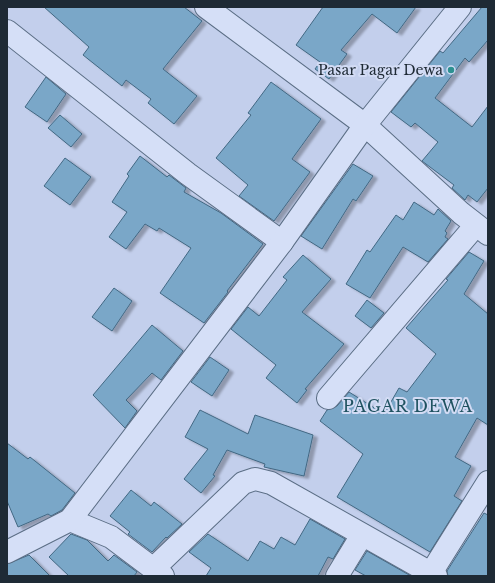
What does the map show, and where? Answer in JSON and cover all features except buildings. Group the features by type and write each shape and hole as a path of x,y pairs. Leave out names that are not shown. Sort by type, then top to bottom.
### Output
{"street":[{"path":"206,7 365,124 461,213 482,230 328,398"},
{"path":"7,552 70,520 282,242 365,124 452,9"},
{"path":"7,31 188,174 282,242"},
{"path":"70,520 111,537 158,573 243,483 255,479 271,483 434,574 488,482"},
{"path":"337,576 362,535"}],"place":[{"name":"Pasar Pagar Dewa","path":"451,70"}],"district":[{"name":"PAGAR DEWA","path":"408,406"}]}
